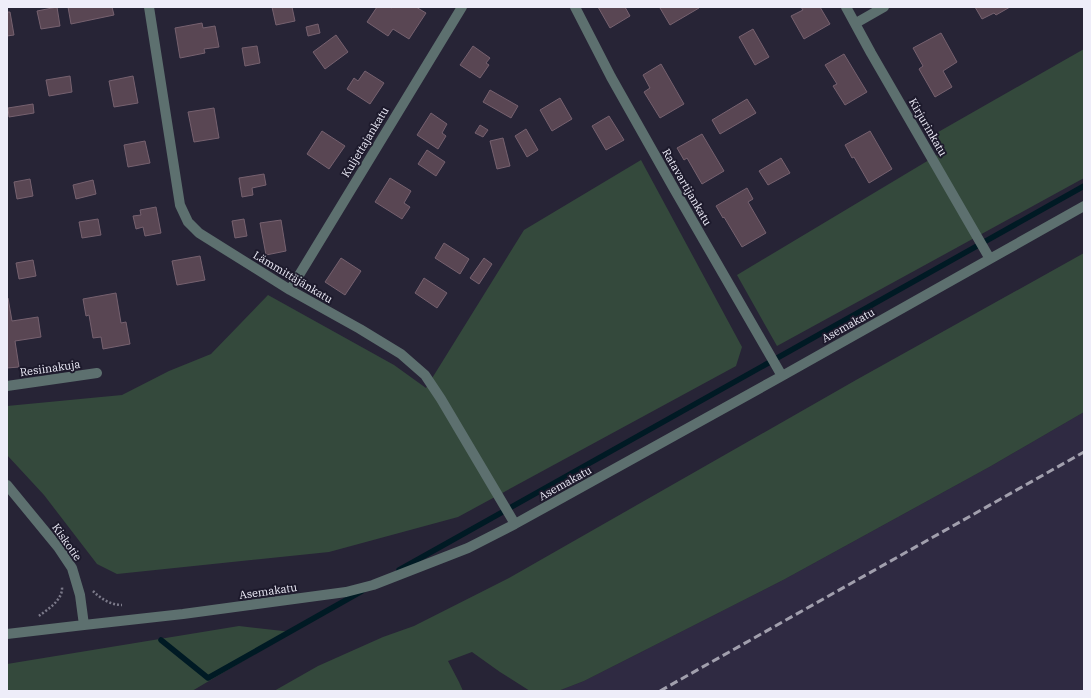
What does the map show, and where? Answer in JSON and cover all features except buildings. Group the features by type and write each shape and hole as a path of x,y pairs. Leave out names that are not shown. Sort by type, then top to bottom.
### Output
{"street":[{"name":"Lämmittäjänkatu","path":"149,7 180,205 188,222 199,234 290,290 401,354 425,375 441,398 515,524"},
{"name":"Kuljettajankatu","path":"290,290 462,7"},
{"name":"Ratavartijankatu","path":"575,7 614,84 782,376"},
{"name":"Kirjurinkatu","path":"846,7 990,259"},
{"path":"856,23 884,7"},
{"name":"Asemakatu","path":"7,634 183,614 346,592 373,585 468,548 515,524 782,376 1084,206"},
{"name":"Resiinakuja","path":"7,386 97,373"},
{"name":"Kiskotie","path":"7,485 58,547 72,568 80,596 84,625"}],"path":[{"path":"32,618 39,616 50,608 58,599 62,590 62,584"},
{"path":"62,590 88,586 99,596 109,602 119,605 126,605"}],"shaded area":[{"path":"1084,412 1084,691 558,691 584,681 785,579 991,466"}],"green space":[{"path":"1084,49 1084,178 777,346 737,275 939,154 933,135"},
{"path":"641,160 742,347 736,366 458,517 329,552 117,574 97,564 44,495 7,455 7,406 122,395 169,371 211,354 268,295 394,365 426,388 524,230"},
{"path":"1084,253 1084,412 991,466 785,579 584,681 558,691 530,691 472,652 448,661 463,691 274,691 318,666 383,637 414,626 509,578 856,380"},
{"path":"239,626 292,632 192,691 7,691 7,664"}],"waterway":[{"path":"399,570 1084,186"},
{"path":"161,640 208,678 362,591"}],"railway":[{"path":"660,691 1084,452"}]}
